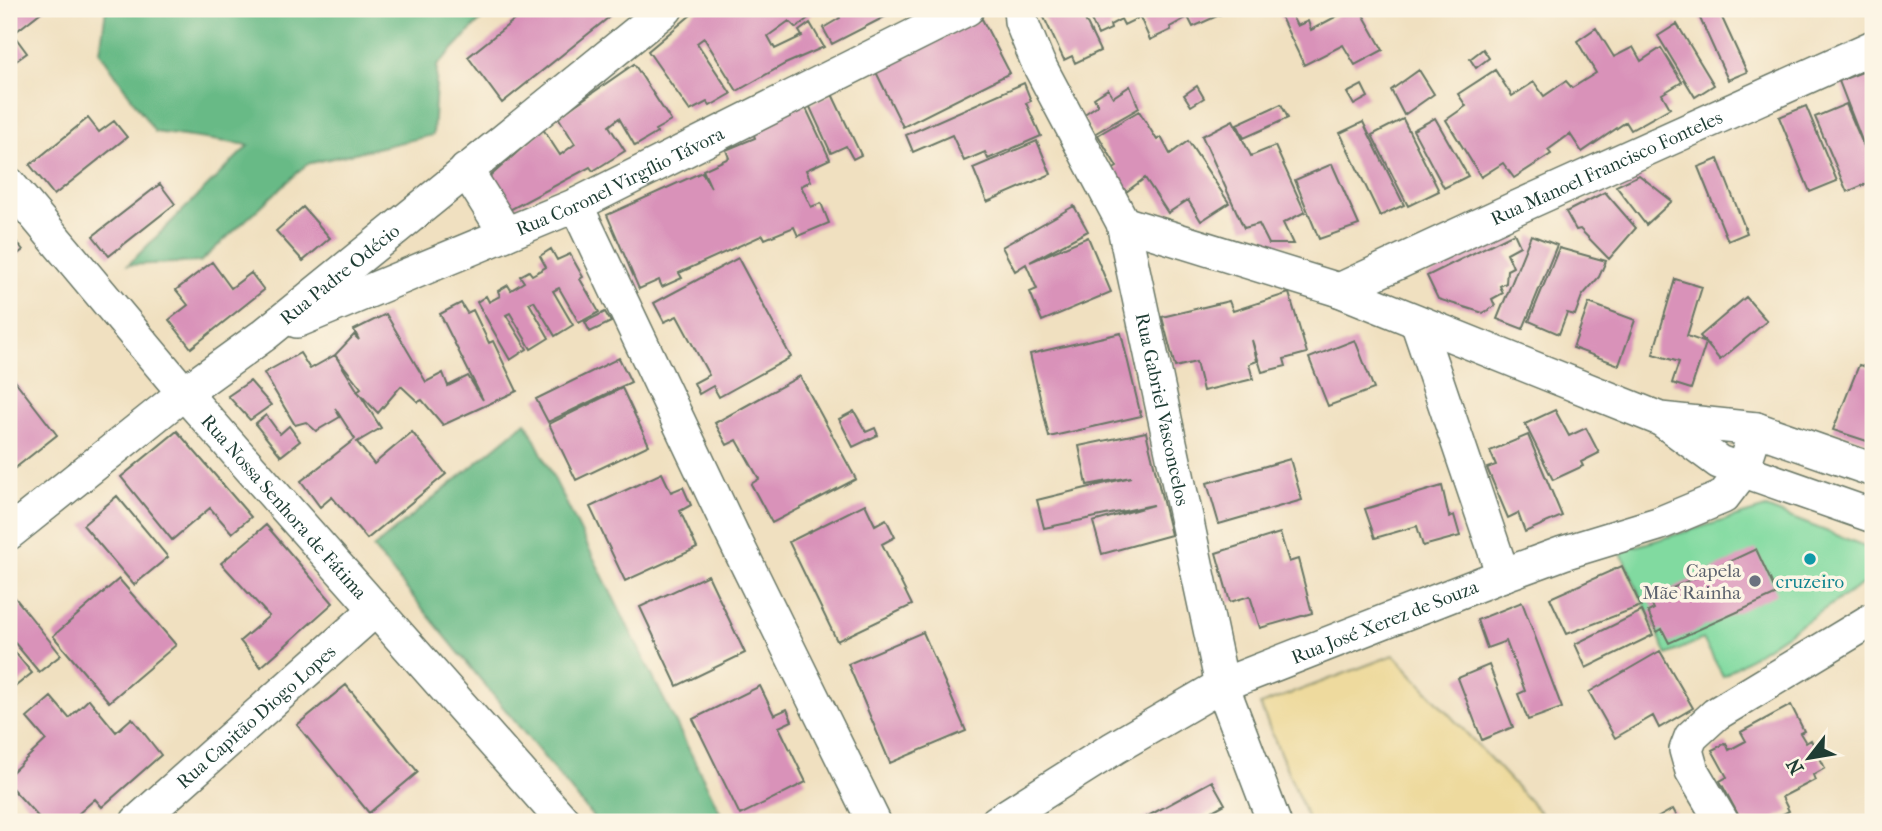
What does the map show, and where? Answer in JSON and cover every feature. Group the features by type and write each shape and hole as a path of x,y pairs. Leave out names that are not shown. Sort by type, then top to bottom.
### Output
{"street":[{"name":"Rua Padre Odécio","path":"9,533 184,393 264,335 666,9"},
{"name":"Rua Coronel Virgílio Távora","path":"264,335 576,205 967,9"},
{"name":"Rua Gabriel Vasconcelos","path":"1020,9 1021,21 1038,63 1123,223 1222,685 1274,822"},
{"name":"Rua Manoel Francisco Fonteles","path":"1339,290 1518,206 1873,47"},
{"path":"466,170 506,234"},
{"name":"Rua Nossa Senhora de Fátima","path":"9,184 184,393 564,822"},
{"path":"576,205 732,534 874,822"},
{"path":"1123,223 1339,290 1660,419 1718,462 1873,516"},
{"path":"1417,322 1503,575"},
{"path":"1660,419 1756,429 1873,470"},
{"name":"Rua José Xerez de Souza","path":"997,822 1114,748 1222,685 1503,575 1563,553 1658,524 1723,497 1742,472 1756,429"},
{"name":"Rua Capitão Diogo Lopes","path":"137,822 375,610"},
{"path":"1722,822 1692,771 1686,750 1691,737 1716,713 1873,620"}],"green space":[{"path":"106,9 491,9 437,66 433,135 307,164 200,262 128,265 249,145 155,132 100,52"},
{"path":"526,422 725,822 597,822 373,548"},
{"path":"1766,508 1870,548 1873,553 1873,577 1723,676 1703,639 1667,655 1620,551"}],"sand":[{"path":"1394,655 1549,822 1309,822 1260,705"}],"building":[{"path":"9,9 45,9 13,34 27,53 9,66"},
{"path":"528,9 607,9 613,14 502,103 468,57"},
{"path":"698,9 808,9 812,15 796,28 789,21 768,36 775,49 802,36 799,31 810,23 824,47 785,64 737,91 704,38 697,43 731,94 710,106 707,102 690,111 648,51"},
{"path":"835,9 900,9 832,44 823,28 840,18"},
{"path":"1040,9 1080,9 1100,51 1075,63 1072,56 1064,60"},
{"path":"1086,9 1225,9 1226,12 1193,27 1188,17 1170,27 1171,30 1150,40 1140,17 1124,25 1121,19 1110,25 1111,29 1098,35"},
{"path":"1277,9 1288,9 1297,26 1308,21 1311,30 1350,9 1360,9 1383,50 1355,65 1343,45 1304,65"},
{"path":"1718,9 1747,72 1728,80 1698,14"},
{"path":"982,19 1010,73 903,127 876,72"},
{"path":"1677,24 1714,85 1695,97 1658,36"},
{"path":"1596,28 1614,57 1633,47 1641,61 1661,48 1682,82 1662,94 1670,108 1631,130 1626,122 1582,152 1570,134 1548,150 1551,154 1514,178 1503,163 1481,177 1446,120 1466,106 1458,94 1495,70 1512,96 1534,82 1544,96 1566,81 1572,88 1596,73 1577,41"},
{"path":"1483,49 1489,58 1476,68 1470,59"},
{"path":"634,64 671,121 635,146 619,118 609,126 625,151 593,171 590,167 504,213 484,182 543,129 560,155 575,144 558,117"},
{"path":"1419,70 1434,94 1404,115 1391,90"},
{"path":"1865,71 1873,93 1873,181 1847,192 1815,117 1846,104 1868,156 1839,81"},
{"path":"1024,83 1031,101 1026,103 1041,136 988,159 985,152 964,161 952,135 913,152 906,135"},
{"path":"1362,85 1368,97 1354,105 1347,93"},
{"path":"1130,86 1139,108 1094,134 1083,115 1098,105 1094,98 1108,89 1113,97"},
{"path":"1197,86 1204,98 1191,106 1184,95"},
{"path":"832,94 861,155 853,159 846,146 831,153 809,105"},
{"path":"804,104 830,159 806,170 811,181 801,186 811,207 821,203 829,223 798,236 794,227 765,239 763,235 679,273 682,278 662,287 659,280 639,289 607,215 702,172 711,188 703,170 729,158 726,150 755,138 752,129"},
{"path":"1281,104 1288,118 1244,138 1237,124"},
{"path":"1806,106 1837,181 1810,192 1779,117"},
{"path":"1139,111 1157,140 1161,137 1170,154 1188,141 1229,203 1201,221 1188,200 1168,213 1145,178 1126,192 1112,170 1117,167 1098,135"},
{"path":"88,118 99,132 114,121 127,137 54,195 30,165"},
{"path":"1435,118 1468,176 1444,188 1413,130"},
{"path":"1403,119 1439,191 1408,206 1372,135"},
{"path":"1233,120 1251,156 1275,146 1305,212 1283,223 1293,244 1269,244 1259,224 1244,228 1202,136"},
{"path":"1363,122 1404,205 1380,216 1340,133"},
{"path":"1037,141 1051,174 987,202 973,168"},
{"path":"1718,159 1747,233 1728,241 1698,167"},
{"path":"1332,164 1359,225 1319,239 1295,180"},
{"path":"1639,175 1672,201 1646,225 1616,186"},
{"path":"160,184 175,204 109,256 93,236"},
{"path":"1605,192 1636,228 1609,259 1580,229 1576,230 1566,212"},
{"path":"1074,206 1088,231 1030,262 1088,237 1111,292 1042,321 1030,292 1037,289 1026,264 1015,271 1002,247"},
{"path":"303,207 330,238 303,261 276,231"},
{"path":"9,232 23,250 9,261"},
{"path":"1514,233 1520,246 1507,253 1513,267 1507,270 1506,283 1500,286 1503,293 1492,299 1495,306 1483,313 1438,299 1427,276"},
{"path":"1531,235 1557,245 1523,329 1497,319"},
{"path":"1559,248 1606,261 1599,277 1582,296 1575,315 1567,313 1559,334 1529,321"},
{"path":"551,249 557,260 570,254 583,277 580,279 599,312 579,323 559,288 553,291 573,325 555,336 534,301 529,303 549,338 531,349 510,313 506,315 527,349 510,360 477,302 486,296 489,302 500,296 498,291 508,285 511,290 524,282 520,276 529,271 532,275 546,267 540,256"},
{"path":"738,258 791,357 719,397 713,386 699,394 694,383 709,375 677,316 664,322 654,303"},
{"path":"212,262 231,288 251,273 264,290 191,348 169,320 188,305 176,290"},
{"path":"1675,279 1702,287 1687,336 1706,343 1691,389 1672,383 1679,362 1653,354"},
{"path":"1289,293 1307,353 1284,359 1286,366 1262,372 1252,340 1257,361 1249,364 1253,379 1203,391 1196,362 1175,367 1162,317 1229,301 1233,311"},
{"path":"1746,297 1767,321 1720,360 1700,336"},
{"path":"461,303 467,313 473,310 489,343 493,341 517,391 443,425 422,400 418,402 401,386 378,413 357,391 361,388 335,355 354,335 359,340 354,330 386,314 426,382 443,373 448,386 468,376 483,400 440,314"},
{"path":"1589,303 1635,320 1619,365 1573,348"},
{"path":"605,312 611,322 590,332 585,322"},
{"path":"1121,333 1141,416 1049,437 1030,354"},
{"path":"1355,340 1374,389 1328,406 1309,358"},
{"path":"300,353 310,369 335,355 381,428 357,442 374,464 412,432 446,474 367,539 332,497 320,507 301,481 355,439 335,408 340,417 316,431 306,422 295,425 264,373"},
{"path":"619,358 631,382 548,422 536,399"},
{"path":"1859,365 1873,369 1873,443 1833,430"},
{"path":"9,373 57,435 9,473"},
{"path":"800,376 856,479 772,523 751,484 759,479 737,440 727,445 715,423"},
{"path":"250,381 271,405 250,420 228,396"},
{"path":"622,388 649,445 576,480 549,424"},
{"path":"1555,410 1569,436 1586,428 1599,453 1581,462 1583,466 1553,480 1525,424"},
{"path":"854,411 866,432 875,428 878,435 853,447 839,419"},
{"path":"266,415 280,434 289,426 300,441 281,456 255,424"},
{"path":"177,431 251,517 232,533 210,508 172,540 121,477"},
{"path":"1146,432 1171,535 1102,554 1093,522 1153,505 1044,528 1037,500 1131,477 1087,485 1079,446"},
{"path":"1528,435 1562,516 1525,532 1518,513 1508,518 1487,468 1496,465 1490,451"},
{"path":"1290,459 1302,500 1219,524 1207,483"},
{"path":"662,473 671,492 683,487 691,505 680,511 697,548 625,581 590,507"},
{"path":"1442,486 1449,517 1454,515 1460,536 1423,546 1417,526 1375,538 1365,509"},
{"path":"117,496 168,557 134,585 83,525"},
{"path":"865,504 875,525 886,519 895,537 882,544 912,605 837,641 789,542"},
{"path":"266,525 333,603 261,667 240,641 269,616 221,563"},
{"path":"1280,533 1289,562 1298,559 1312,613 1260,628 1250,596 1230,602 1216,553"},
{"path":"1756,549 1777,594 1669,643 1662,629 1657,632 1648,612 1654,609 1649,599"},
{"path":"1622,566 1641,606 1567,634 1550,598"},
{"path":"708,575 745,653 677,686 640,607"},
{"path":"119,579 176,645 109,702 53,636"},
{"path":"9,590 61,655 39,672 9,636"},
{"path":"1522,602 1562,708 1528,720 1518,694 1525,691 1506,641 1487,648 1477,620"},
{"path":"1642,611 1653,635 1586,668 1575,644"},
{"path":"923,632 966,731 890,763 848,664"},
{"path":"9,645 32,673 11,690 9,688"},
{"path":"1660,651 1693,708 1659,728 1653,716 1615,738 1589,692"},
{"path":"1489,665 1513,727 1482,740 1458,678"},
{"path":"346,685 418,772 369,813 297,725"},
{"path":"760,686 774,715 787,709 792,721 779,727 806,782 740,815 693,719"},
{"path":"51,697 69,718 89,699 116,732 132,718 161,755 102,807 95,799 78,814 85,822 43,822 9,785 9,775 46,740 27,718"},
{"path":"1791,705 1804,731 1800,733 1806,743 1811,740 1825,768 1813,775 1815,780 1782,797 1789,811 1768,822 1742,822 1720,781 1727,777 1712,750 1726,743 1729,750 1746,741 1741,732"},
{"path":"1212,781 1225,804 1192,822 1137,822"},
{"path":"1673,809 1680,822 1650,822"}],"place":[{"name":"cruzeiro","path":"1810,559"},
{"name":"Capela Mãe Rainha","path":"1755,581"}]}
